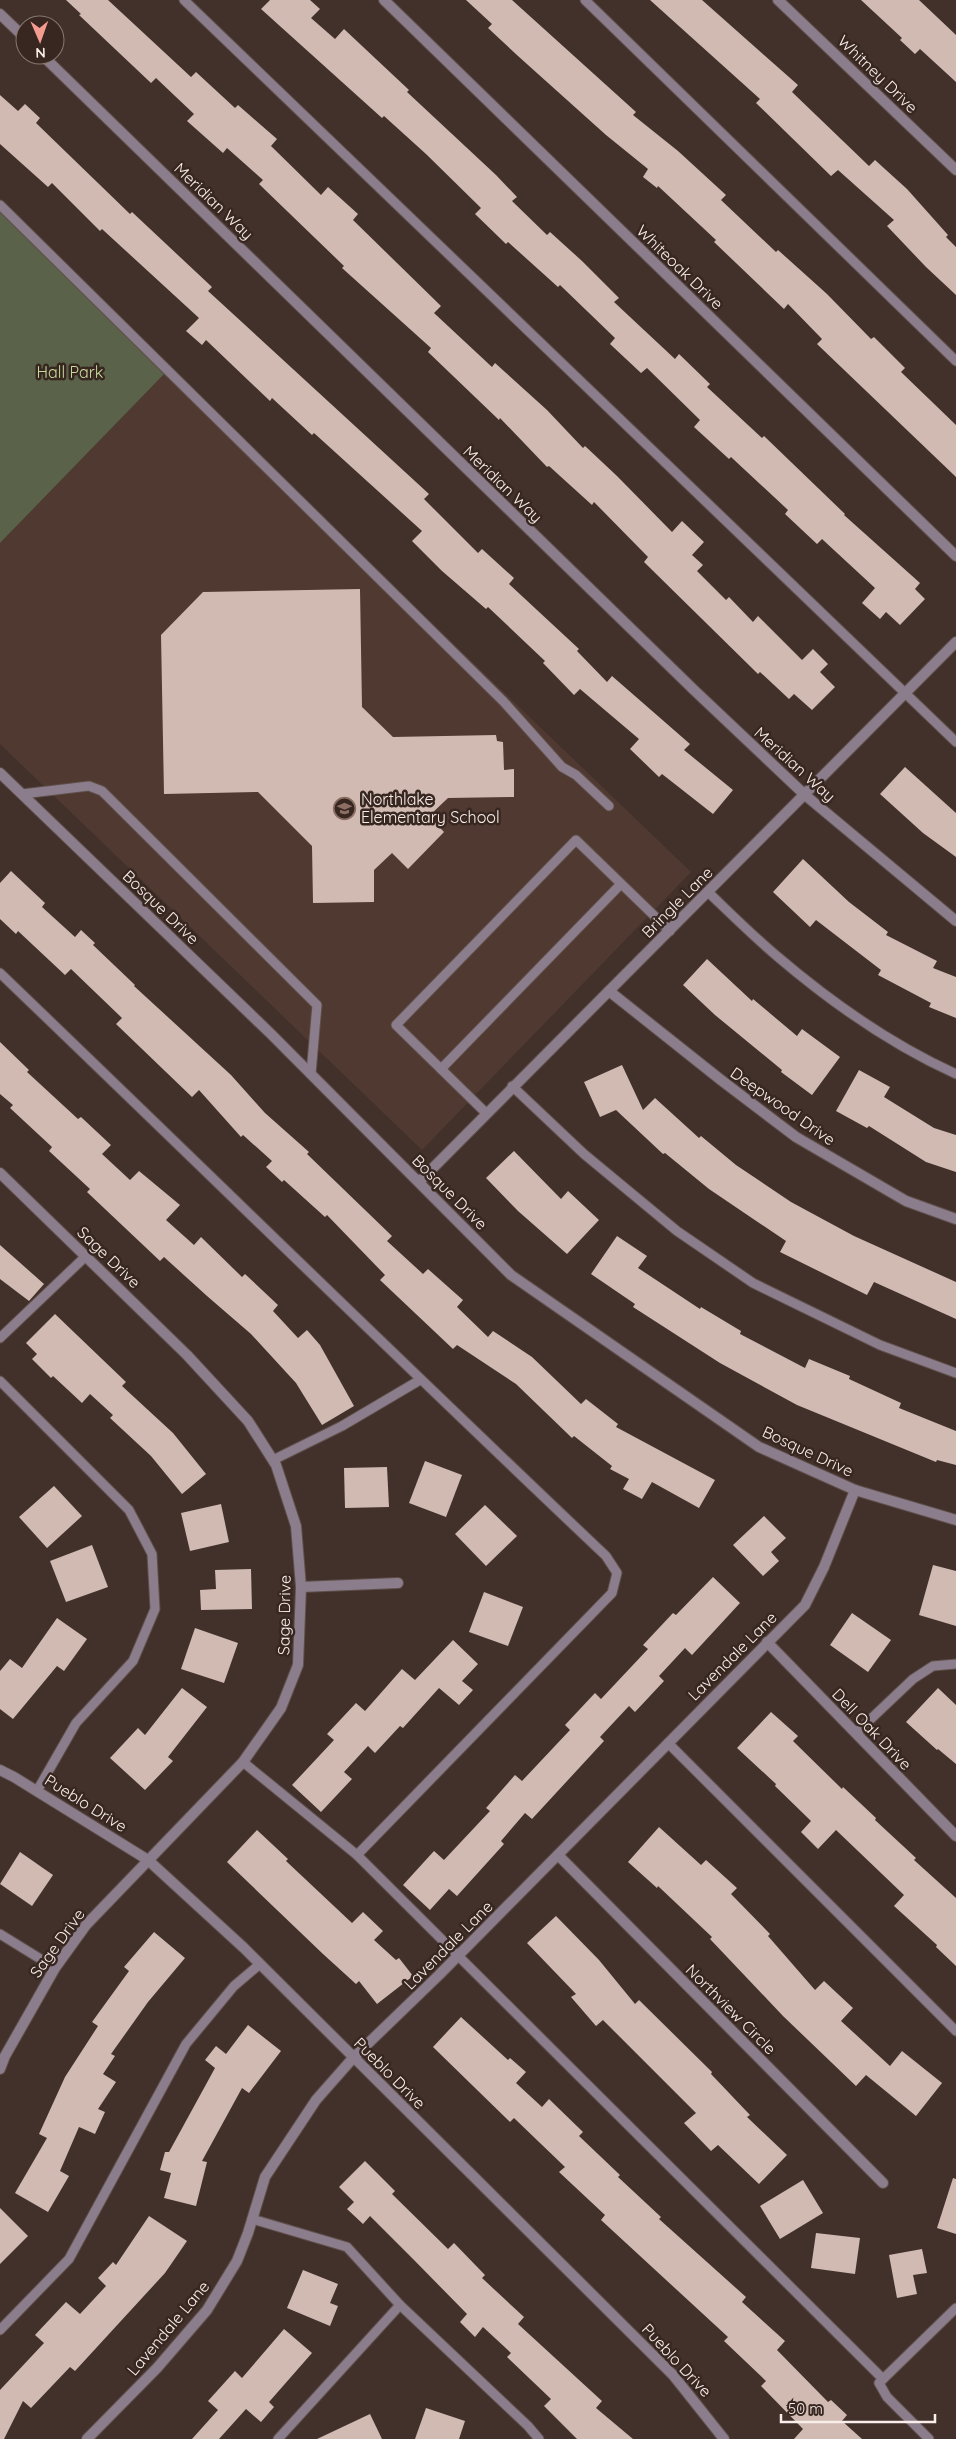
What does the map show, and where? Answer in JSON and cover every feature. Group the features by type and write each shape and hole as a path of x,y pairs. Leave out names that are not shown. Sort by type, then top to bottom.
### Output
{"street":[{"name":"Whiteoak Drive","path":"384,0 956,556"},
{"name":"Whitney Drive","path":"778,0 956,170"},
{"path":"0,14 15,28"},
{"name":"Meridian Way","path":"52,65 694,690 805,795 956,921"},
{"name":"Bringle Lane","path":"418,1182 956,642"},
{"name":"Bosque Drive","path":"0,773 311,1074 511,1275 759,1447 855,1490 956,1520"},
{"name":"Deepwood Drive","path":"609,991 720,1080 796,1137 906,1201 956,1219"},
{"name":"Sage Drive","path":"0,1173 187,1355 248,1421 273,1460 296,1526 301,1587 298,1665 281,1708 243,1762 86,1925 55,1968 5,2056 0,2069"},
{"name":"Lavendale Lane","path":"86,2439 157,2368 207,2310 237,2261 265,2177 274,2160 316,2100 353,2058 558,1856 805,1604 824,1568 855,1490"},
{"path":"301,1587 398,1583"},
{"name":"Dell Oak Drive","path":"767,1642 956,1836"},
{"name":"Pueblo Drive","path":"0,1770 148,1860 260,1964 674,2375 724,2439"},
{"name":"Northview Circle","path":"558,1856 883,2183"}],"lane":[{"path":"184,0 956,742"},
{"path":"585,0 956,361"},
{"path":"0,205 503,702 562,767 576,775 609,806"},
{"path":"22,794 89,786 102,791 317,1005 311,1074"},
{"path":"486,1113 396,1025 576,840 670,931"},
{"path":"441,1069 621,884"},
{"path":"708,892 777,957 837,1003 918,1057 956,1074"},
{"path":"0,973 256,1218 420,1380 606,1556 617,1573 612,1593 357,1855"},
{"path":"512,1086 584,1154 670,1225 753,1283 880,1345 956,1374"},
{"path":"0,1338 86,1256"},
{"path":"0,1380 129,1510 152,1554 154,1609 133,1661 76,1723 37,1791"},
{"path":"273,1460 342,1426 420,1380"},
{"path":"856,1733 912,1679 933,1666 956,1664"},
{"path":"668,1743 956,2031"},
{"path":"243,1762 357,1855 457,1957 883,2379"},
{"path":"0,1934 55,1968"},
{"path":"0,2330 69,2259 186,2044 234,1986 260,1964"},
{"path":"252,2219 347,2247 400,2306 528,2426 539,2439"},
{"path":"278,2439 400,2306"},
{"path":"928,2439 887,2397 879,2383 956,2308"}],"shaded area":[{"name":"Northlake Elementary School","path":"168,370 691,872 422,1150 0,744 0,543"}],"green space":[{"name":"Hall Park","path":"0,209 168,370 0,543"}],"building":[{"path":"66,0 108,0 191,77 196,72 235,108 238,105 277,139 271,146 321,195 328,187 358,214 353,220 441,306 434,313 492,367 495,363 547,410 583,448 585,446 617,476 672,532 682,521 704,542 692,555 703,565 697,571 726,600 729,597 753,622 758,616 802,660 813,649 828,664 820,672 835,687 812,710 794,694 789,699 760,672 758,674 644,562 648,557 594,502 592,505 549,466 547,467 500,418 499,420 428,352 431,348 342,268 344,266 259,184 263,180 227,148 223,153 187,121 194,114 156,78 151,83 79,15 81,14"},
{"path":"270,0 310,0 320,9 311,18 335,39 344,29 409,90 407,92 496,175 517,197 512,201 547,235 550,232 582,261 619,298 614,302 675,359 679,354 710,384 707,387 762,438 764,436 844,515 920,583 915,589 925,599 900,625 886,612 880,619 862,603 875,588 822,539 817,544 785,514 788,510 731,457 729,459 694,427 700,420 647,368 641,373 610,344 615,338 560,285 558,287 508,242 506,244 475,214 481,208 426,154 384,116 382,118 261,9"},
{"path":"466,0 512,0 636,112 633,115 678,151 726,195 721,200 776,252 778,250 827,294 871,339 874,337 905,368 901,372 956,425 956,477 817,344 822,339 788,304 784,309 714,242 716,240 658,186 657,188 643,177 648,169 606,135 518,56 488,28 492,24"},
{"path":"650,0 702,0 798,85 792,92 869,166 875,160 907,189 948,235 946,237 956,247 956,295 887,226 894,220 838,170 831,176 756,103 760,99"},
{"path":"861,0 919,0 956,35 956,82 920,49 915,54 900,40 902,38"},
{"path":"0,95 18,111 25,104 40,118 36,123 130,214 132,212 212,287 208,291 429,494 424,499 478,553 482,549 514,578 509,584 579,649 577,651 607,682 612,676 690,744 684,750 733,790 713,814 662,774 659,777 630,749 639,739 580,689 574,695 543,663 545,661 488,607 486,609 442,571 412,541 422,531 314,433 312,435 272,398 270,401 206,340 202,345 186,331 199,318 102,229 100,231 52,183 48,187 0,144"},
{"path":"360,589 362,707 393,737 496,735 497,741 503,742 504,770 514,769 514,797 448,798 429,816 444,832 408,869 392,853 374,870 374,902 313,903 312,846 258,792 164,794 161,635 203,592"},
{"path":"905,767 956,813 956,857 923,833 880,794"},
{"path":"803,859 849,902 888,932 886,935 937,961 933,968 956,977 956,1018 929,1007 931,1003 878,975 881,970 816,920 810,927 773,892"},
{"path":"11,871 45,903 42,907 75,937 81,930 95,943 93,945 134,986 231,1075 265,1113 309,1152 307,1154 392,1236 387,1241 423,1274 428,1269 463,1300 457,1307 488,1337 493,1331 532,1357 581,1404 586,1399 618,1424 616,1427 715,1480 699,1508 652,1482 642,1499 623,1489 629,1479 610,1469 612,1466 574,1436 572,1438 516,1384 457,1345 453,1349 380,1280 385,1275 327,1215 325,1217 284,1180 282,1182 266,1167 272,1161 243,1135 241,1137 199,1090 192,1097 116,1024 122,1018 71,969 65,975 18,931 16,934 0,919 0,883"},
{"path":"707,959 752,1001 753,999 797,1036 802,1029 840,1057 812,1095 781,1072 782,1070 715,1015 683,985"},
{"path":"0,1042 29,1070 27,1072 78,1119 81,1117 111,1145 102,1154 130,1180 139,1171 180,1205 166,1220 194,1245 201,1237 242,1277 245,1274 278,1305 273,1311 298,1338 307,1330 320,1345 354,1406 322,1425 296,1383 251,1334 164,1257 160,1261 87,1192 90,1189 49,1151 52,1147 10,1108 13,1105 0,1094"},
{"path":"622,1065 643,1110 655,1098 699,1138 701,1136 736,1165 791,1202 854,1236 956,1282 956,1319 874,1282 867,1295 780,1252 786,1241 709,1189 665,1153 663,1154 616,1110 600,1117 584,1082"},
{"path":"859,1070 890,1087 884,1097 934,1128 956,1135 956,1172 926,1162 869,1126 867,1128 836,1111"},
{"path":"514,1151 561,1199 568,1191 599,1220 567,1254 518,1211 486,1178"},
{"path":"617,1236 647,1256 638,1268 700,1309 701,1307 741,1331 740,1334 805,1368 809,1359 850,1376 849,1379 901,1403 899,1408 956,1431 956,1465 937,1460 936,1462 797,1405 720,1363 633,1307 635,1304 591,1274"},
{"path":"0,1245 44,1284 29,1301 0,1279"},
{"path":"55,1314 126,1382 122,1386 173,1433 206,1474 182,1494 151,1456 110,1418 113,1415 90,1394 82,1403 53,1376 51,1378 32,1359 37,1354 26,1343"},
{"path":"425,1461 462,1475 446,1517 409,1503"},
{"path":"387,1467 389,1507 345,1508 344,1468"},
{"path":"54,1486 82,1516 47,1548 19,1517"},
{"path":"221,1504 229,1542 190,1551 181,1513"},
{"path":"485,1505 517,1536 486,1566 455,1534"},
{"path":"764,1516 786,1538 771,1552 779,1561 763,1576 733,1545"},
{"path":"92,1545 108,1587 66,1602 50,1561"},
{"path":"933,1565 956,1571 956,1626 919,1615"},
{"path":"251,1569 252,1609 201,1610 200,1590 216,1589 215,1570"},
{"path":"713,1577 740,1603 692,1655 685,1648 659,1676 664,1681 635,1712 629,1706 600,1737 604,1741 532,1819 525,1813 501,1841 504,1844 457,1896 449,1889 430,1910 403,1885 434,1851 444,1860 490,1811 486,1808 515,1775 522,1781 570,1730 565,1725 595,1693 601,1699 648,1649 643,1645 673,1613 676,1615"},
{"path":"484,1592 523,1607 508,1646 469,1632"},
{"path":"852,1613 891,1640 868,1672 830,1645"},
{"path":"57,1618 87,1639 64,1671 57,1666 13,1719 0,1709 0,1671 10,1659 22,1668"},
{"path":"195,1628 238,1643 224,1683 181,1669"},
{"path":"453,1640 478,1664 462,1681 473,1690 459,1705 439,1688 403,1728 400,1726 375,1753 368,1746 344,1772 352,1779 321,1812 292,1785 334,1740 327,1734 356,1703 365,1711 402,1669 415,1680"},
{"path":"182,1688 207,1707 168,1757 173,1761 145,1790 110,1758 138,1728 145,1735"},
{"path":"938,1688 956,1705 956,1764 937,1750 906,1722"},
{"path":"771,1712 798,1736 793,1741 842,1789 843,1787 876,1818 875,1820 916,1858 914,1860 956,1898 956,1966 936,1947 937,1945 894,1906 904,1895 836,1830 818,1849 801,1832 811,1821 775,1786 776,1784 737,1748"},
{"path":"659,1827 701,1865 706,1860 737,1888 731,1894 770,1934 768,1936 815,1990 824,1981 853,2008 841,2021 890,2066 902,2051 942,2083 916,2116 866,2075 856,2086 783,2016 710,1939 712,1937 658,1886 657,1888 628,1862"},
{"path":"257,1830 288,1859 286,1861 352,1923 363,1912 383,1931 374,1940 396,1960 399,1958 413,1976 377,2004 359,1981 356,1984 323,1954 227,1862"},
{"path":"20,1852 53,1875 32,1906 0,1884"},
{"path":"556,1916 599,1960 635,2004 639,2000 712,2072 711,2074 750,2115 747,2117 787,2155 759,2184 718,2145 711,2151 684,2123 696,2113 603,2020 596,2026 571,1997 576,1994 527,1943"},
{"path":"154,1932 185,1958 148,2002 111,2054 115,2056 103,2074 116,2082 98,2109 105,2112 95,2134 79,2127 60,2171 69,2176 48,2212 15,2193 47,2138 39,2134 65,2077 98,2026 92,2022 129,1971 124,1967"},
{"path":"461,2017 508,2060 510,2058 526,2072 516,2083 542,2107 549,2099 583,2132 579,2136 620,2175 618,2177 661,2217 659,2219 746,2297 742,2302 785,2341 777,2350 828,2402 831,2400 847,2415 842,2421 862,2439 794,2439 803,2429 761,2386 766,2381 724,2341 728,2337 601,2220 605,2215 559,2172 565,2167 514,2118 510,2122 433,2047"},
{"path":"248,2025 281,2051 249,2093 242,2088 202,2161 207,2162 196,2206 164,2198 171,2173 160,2170 165,2152 169,2152 215,2068 205,2060 216,2046 226,2054"},
{"path":"365,2161 395,2191 392,2194 448,2249 454,2243 485,2275 482,2278 524,2317 518,2324 602,2401 596,2408 633,2439 577,2439 544,2406 551,2399 507,2357 511,2353 483,2327 475,2337 460,2322 467,2314 370,2216 363,2224 347,2209 354,2202 339,2187"},
{"path":"953,2178 956,2179 956,2234 937,2228"},
{"path":"803,2180 823,2213 780,2239 760,2206"},
{"path":"0,2208 28,2236 0,2264"},
{"path":"149,2216 187,2241 165,2273 75,2371 70,2367 31,2408 23,2401 4,2439 0,2439 0,2390 44,2343 35,2335 66,2302 80,2314 106,2286 98,2278 113,2262 116,2265"},
{"path":"816,2233 860,2238 855,2274 811,2268"},
{"path":"922,2249 927,2273 913,2275 917,2294 897,2298 889,2255"},
{"path":"303,2270 338,2284 330,2303 338,2306 330,2326 287,2308"},
{"path":"284,2329 312,2353 269,2402 274,2407 261,2422 246,2409 219,2439 192,2439 218,2410 208,2401 235,2371 242,2378"},
{"path":"426,2408 465,2421 459,2439 415,2439"},
{"path":"370,2414 382,2439 317,2439"}],"place":[{"name":"Northlake Elementary School","path":"345,808"}]}
